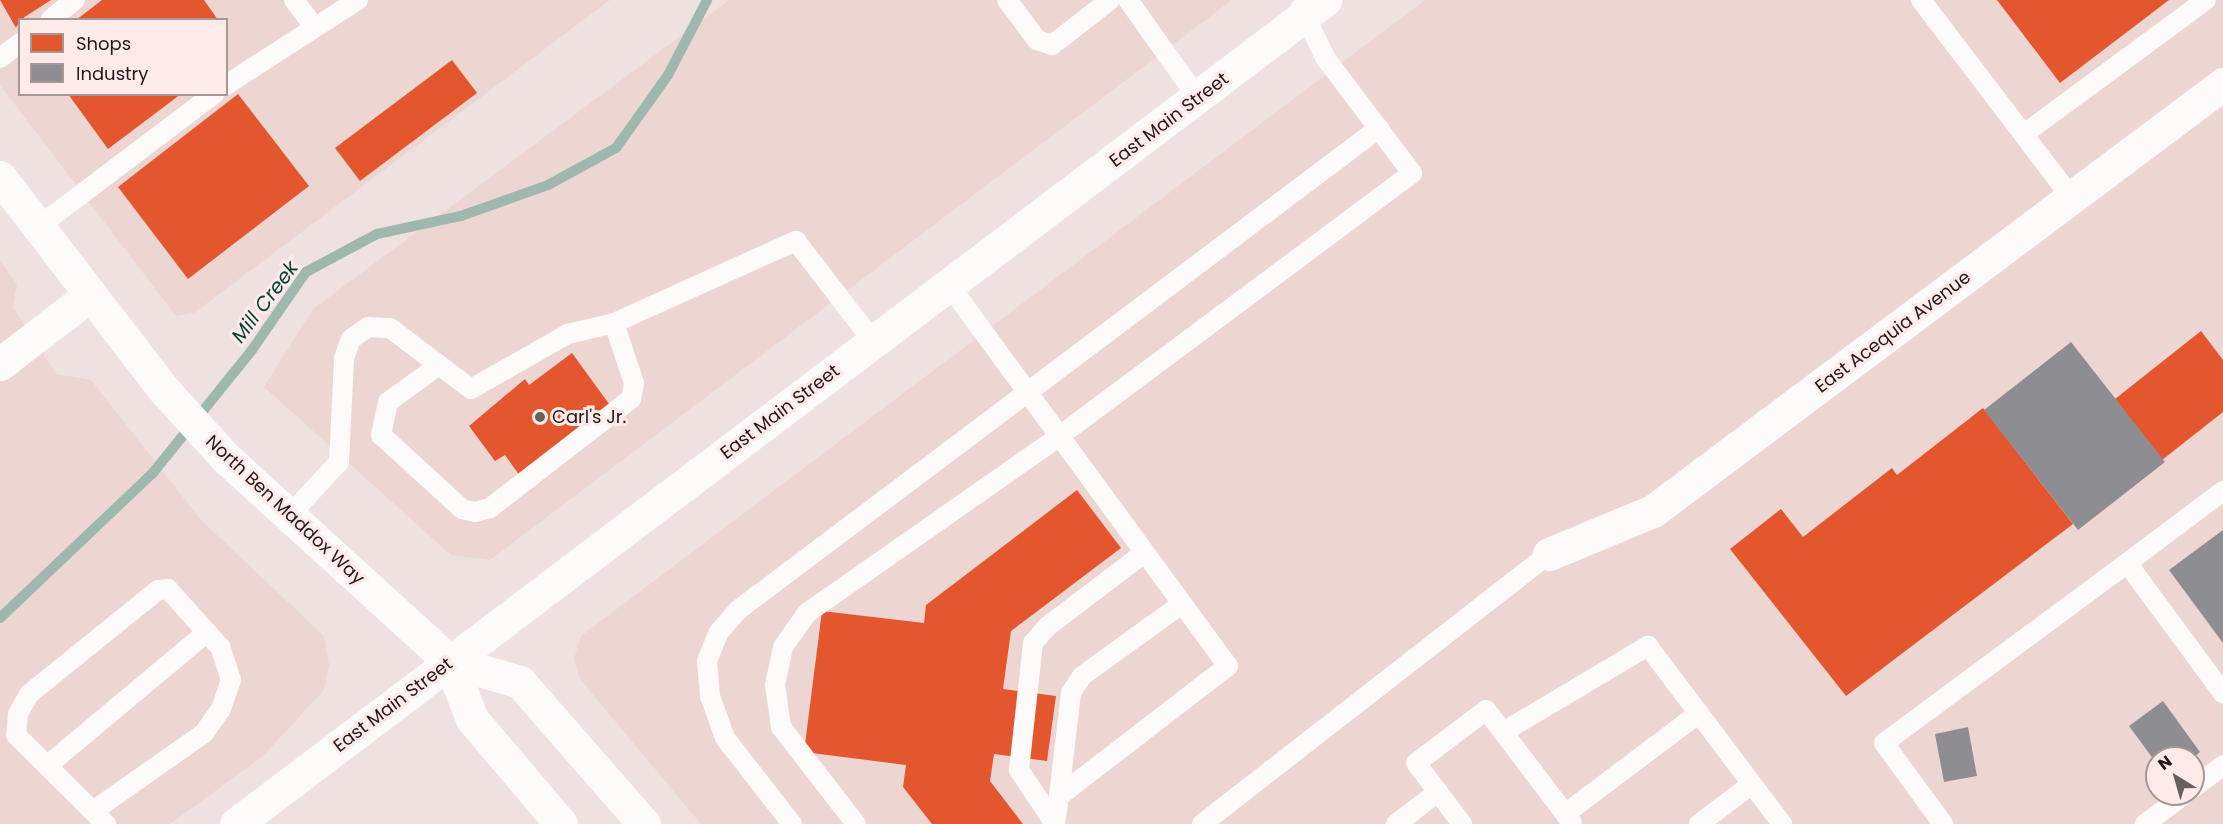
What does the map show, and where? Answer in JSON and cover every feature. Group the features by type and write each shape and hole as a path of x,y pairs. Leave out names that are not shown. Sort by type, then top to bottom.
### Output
{"street":[{"name":"East Main Street","path":"236,824 873,341 1198,98 1309,5"},
{"name":"East Acequia Avenue","path":"1549,554 1653,512 2223,84"},
{"name":"North Ben Maddox Way","path":"0,177 90,295 176,402 226,458 288,517 450,662"},
{"path":"0,364 90,295"},
{"path":"450,662 472,719 561,824"},
{"path":"450,662 520,682 644,824"}],"lane":[{"path":"52,18 75,0"},
{"path":"294,0 314,27"},
{"path":"228,84 358,0"},
{"path":"1006,0 1037,40 1052,45 1110,0"},
{"path":"1128,0 1198,98"},
{"path":"1920,0 2072,198"},
{"path":"2024,134 2206,0"},
{"path":"856,824 781,727 775,685 783,647 807,614 1061,435 1412,173 1326,59 1309,5"},
{"path":"0,58 18,44"},
{"path":"38,227 211,96"},
{"path":"792,824 725,738 710,696 707,661 719,632 738,610 1030,393 1379,128"},
{"path":"288,517 339,462 344,357 351,339 368,327 390,328 471,389 568,334 614,323 796,241 873,341"},
{"path":"949,285 1061,435 1143,554 1228,666 1059,796"},
{"path":"439,365 388,402 381,435 462,509 483,510 631,399 634,383 614,323"},
{"path":"1943,824 1884,743 2223,492"},
{"path":"1055,824 1019,770 1033,643 1048,626 1143,554"},
{"path":"1202,824 1549,554"},
{"path":"2127,563 2223,693"},
{"path":"158,590 175,594 207,632 220,647 231,680 221,709 204,733 101,817 16,735 29,694 158,590"},
{"path":"1055,824 1071,693 1082,676 1180,604"},
{"path":"48,765 207,632"},
{"path":"1503,732 1648,646 1782,824"},
{"path":"1462,824 1416,763 1486,710 1569,819 1699,713"},
{"path":"2205,779 2223,765"},
{"path":"1699,824 1752,784"},
{"path":"1396,824 1438,792"},
{"path":"2145,824 2169,806"}],"shaded area":[{"path":"0,0 610,0 194,313 176,316 0,85"},
{"path":"729,0 1232,0 490,560 451,555 264,387 313,309"},
{"path":"1425,0 2223,0 2223,824 701,824 580,679 574,659 581,636"},
{"path":"0,261 17,284 13,307 56,374 91,380 201,520 324,636 329,665 324,690 263,756 170,824 0,824"}],"building: Shops":[{"path":"0,0 51,0 23,18 18,18 16,28"},
{"path":"102,0 204,0 217,18 79,18"},
{"path":"1997,0 2169,0 2060,83"},
{"path":"452,60 477,93 360,181 335,148"},
{"path":"238,94 309,186 188,279 118,187"},
{"path":"69,96 178,96 108,149"},
{"path":"2201,331 2223,360 2223,412 2162,460 2115,399"},
{"name":"Carl's Jr.","path":"572,353 612,408 520,476 505,455 495,461 469,426 525,379 529,385"},
{"path":"1983,408 2073,524 1846,696 1730,549 1781,509 1803,537 1892,468 1897,475"},
{"path":"1077,490 1121,548 1011,631 1003,689 1056,696 1047,761 994,754 990,781 1023,824 932,824 903,787 906,765 804,752 822,611 924,623 926,605"}],"building: Industry":[{"path":"2071,342 2165,462 2078,530 1984,410"},
{"path":"2223,530 2223,643 2169,570"},
{"path":"2163,701 2196,746 2145,748 2129,726"},
{"path":"1968,727 1977,776 1944,782 1935,734"}],"waterway":[{"name":"Mill Creek","path":"0,618 152,474 252,350 306,272 377,234 461,216 548,185 616,148 668,75 707,0"}],"place":[{"name":"Carl's Jr.","path":"540,417"}]}
